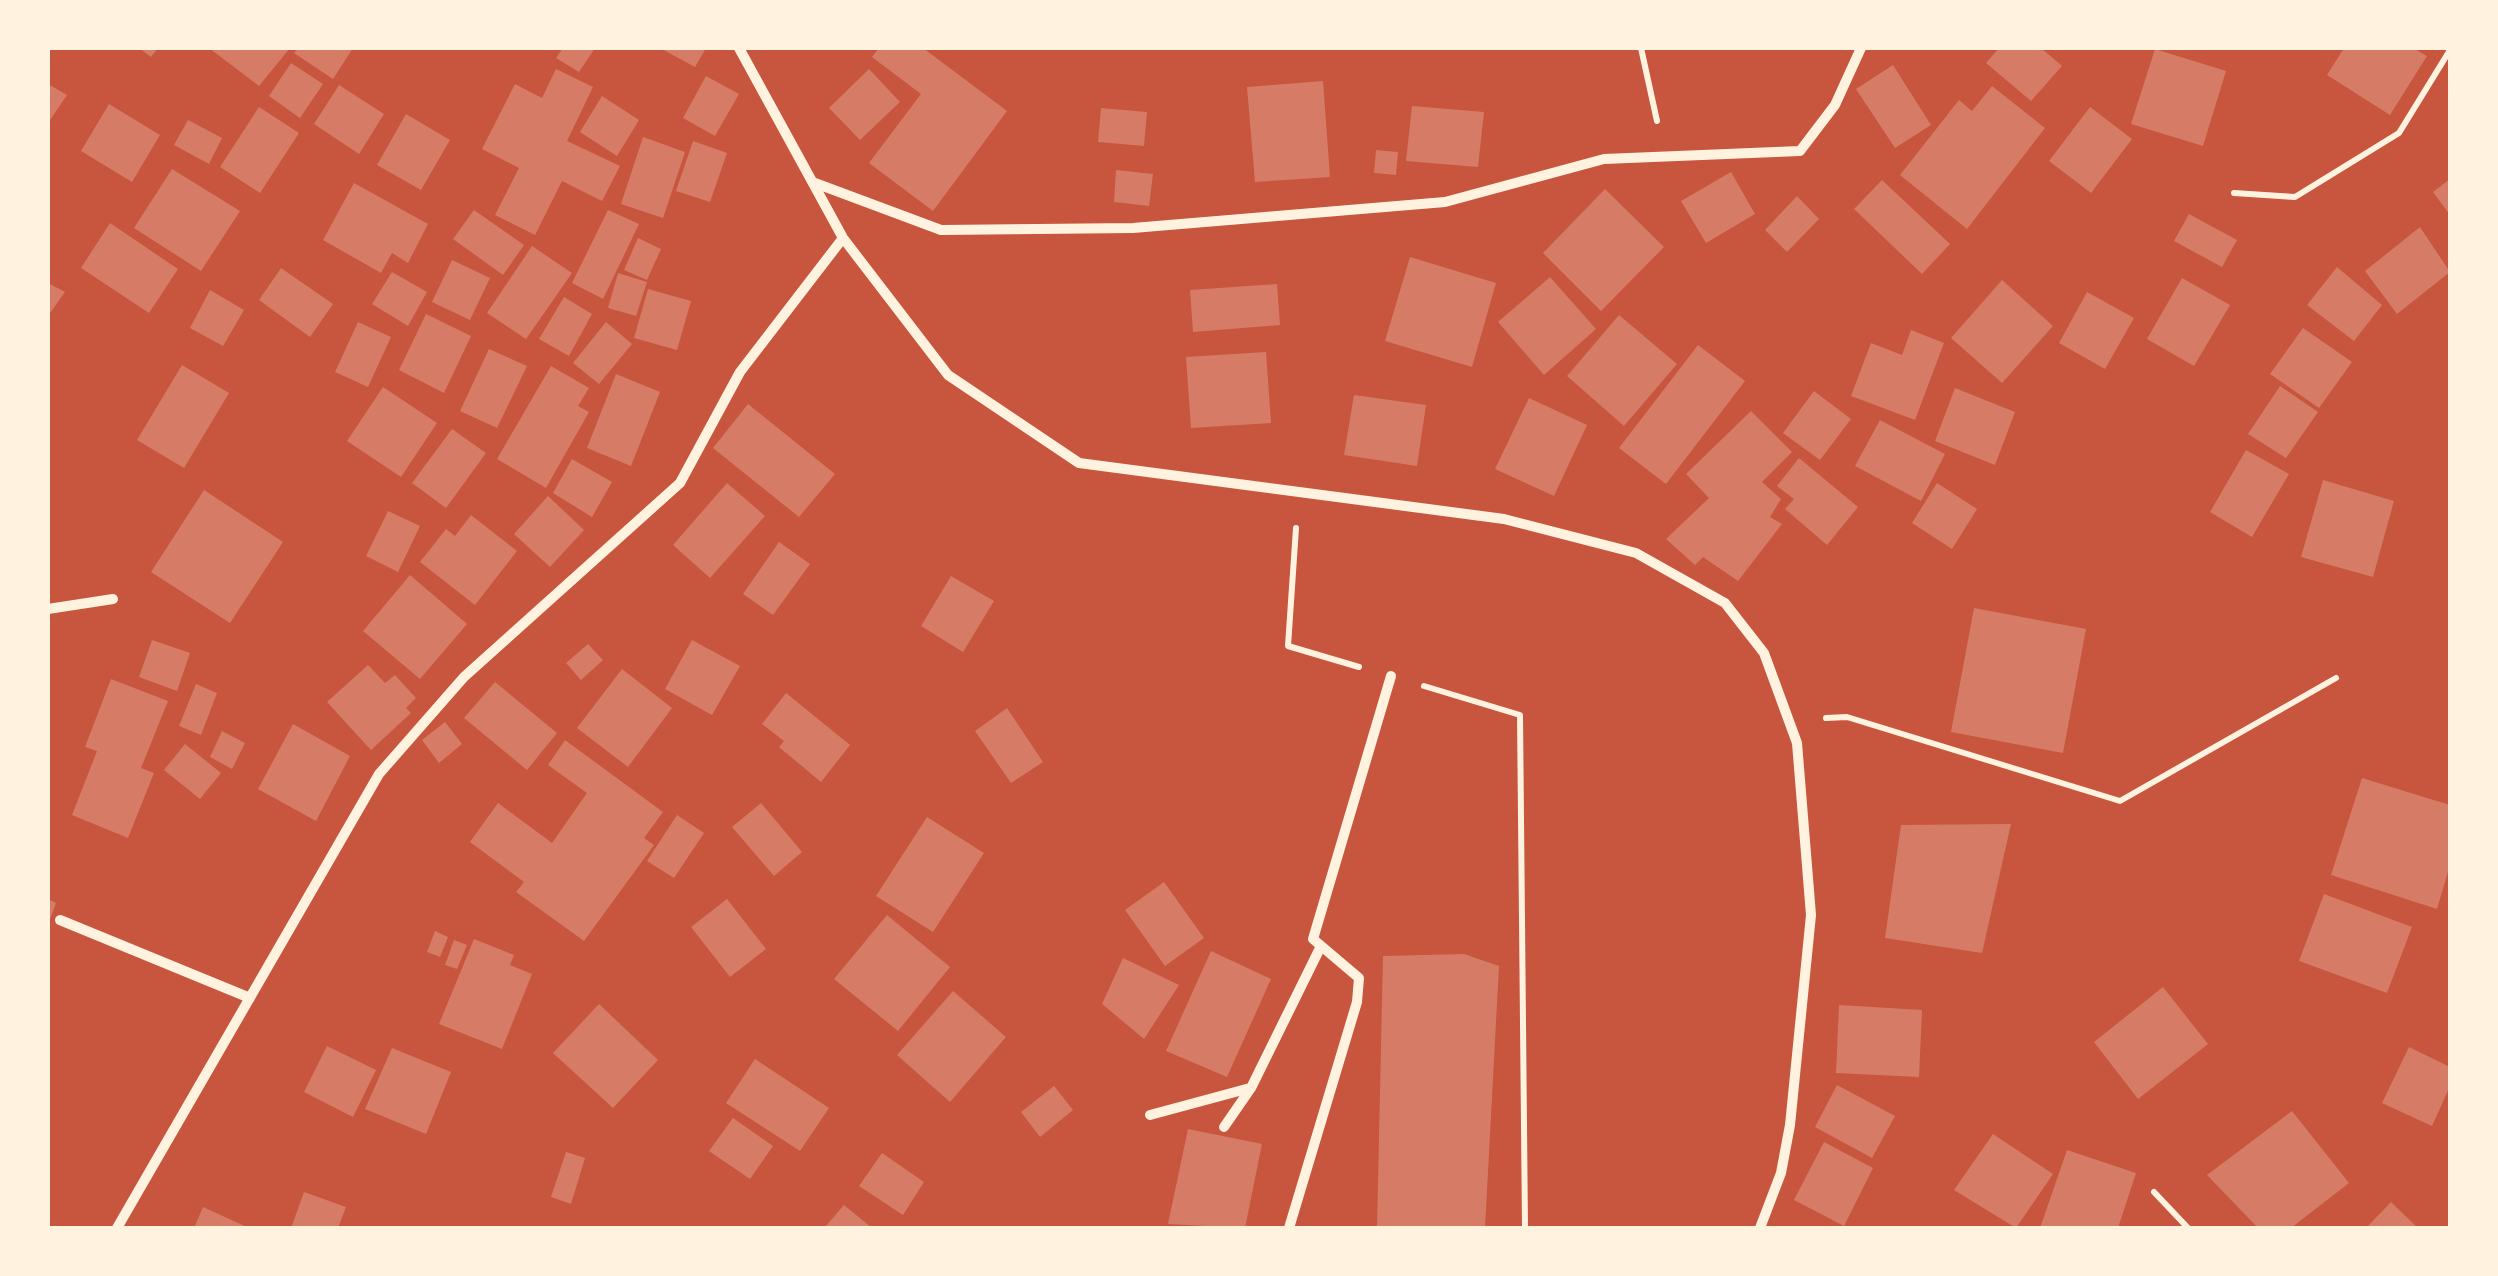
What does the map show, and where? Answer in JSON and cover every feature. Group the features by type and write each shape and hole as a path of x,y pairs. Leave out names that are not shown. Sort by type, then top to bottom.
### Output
{"street":[{"path":"739,48 843,238 948,375 1079,464 1504,519 1636,553 1725,603 1764,652 1798,743 1811,915 1790,1126 1781,1174 1760,1228"},
{"path":"814,182 941,230 1133,228 1445,202 1604,158 1800,150 1835,106 1861,48"},
{"path":"116,1228 379,774 464,677 680,483 740,372 843,238"},
{"path":"48,609 113,600"},
{"path":"1290,1228 1359,978 1312,939 1390,676"},
{"path":"60,920 250,998"},
{"path":"1224,1126 1251,1088 1321,946"},
{"path":"1150,1115 1251,1088"}],"path":[{"path":"1641,48 1665,156"},
{"path":"2234,193 2295,197 2400,133 2450,50"},
{"path":"1299,495 1288,646 1520,715 1525,1228"},
{"path":"1790,718 1847,718 2120,801 2336,678"},
{"path":"2154,1192 2188,1228"}],"building":[{"path":"139,48 158,48 151,57"},
{"path":"209,48 290,48 259,86"},
{"path":"298,48 353,48 333,79 294,53"},
{"path":"563,48 595,48 579,72 556,58"},
{"path":"660,48 706,48 695,67"},
{"path":"879,48 923,48 1007,111 933,211 869,163 921,94 872,57"},
{"path":"1999,48 2041,48 2062,66 2031,101 1986,63"},
{"path":"2344,48 2413,48 2427,56 2390,115 2327,75"},
{"path":"2155,49 2226,71 2203,146 2131,124"},
{"path":"291,63 323,84 300,118 269,96"},
{"path":"1893,65 1931,125 1895,148 1856,89"},
{"path":"556,69 593,87 567,141 620,166 602,201 562,181 535,235 495,215 519,168 482,149 515,84 542,98"},
{"path":"869,69 900,102 860,140 829,108"},
{"path":"706,76 739,94 715,136 683,118"},
{"path":"1323,81 1330,177 1255,182 1247,87"},
{"path":"48,84 67,95 48,123"},
{"path":"339,85 384,114 359,154 314,124"},
{"path":"1992,86 2045,128 1967,229 1900,175 1959,100 1972,111"},
{"path":"602,96 639,120 617,156 580,132"},
{"path":"109,104 160,135 132,182 81,151"},
{"path":"1412,106 1484,112 1478,167 1406,161"},
{"path":"259,107 299,133 260,193 220,167"},
{"path":"2090,107 2132,139 2091,193 2049,161"},
{"path":"1101,108 1147,112 1144,146 1098,142"},
{"path":"406,114 450,140 421,190 377,165"},
{"path":"188,120 222,138 209,164 174,145"},
{"path":"643,137 685,152 663,218 621,204"},
{"path":"693,141 727,153 710,202 676,191"},
{"path":"1376,150 1398,152 1396,175 1374,173"},
{"path":"172,169 240,211 201,271 134,228"},
{"path":"1116,170 1153,174 1149,206 1114,202"},
{"path":"1731,172 1755,214 1706,243 1681,201"},
{"path":"2450,179 2450,215 2433,192"},
{"path":"1882,180 1950,244 1922,274 1854,209"},
{"path":"354,183 428,224 408,263 392,253 381,273 323,240"},
{"path":"1605,189 1664,247 1601,311 1543,253"},
{"path":"1797,196 1819,219 1787,252 1765,230"},
{"path":"474,210 524,245 503,275 453,239"},
{"path":"608,210 639,224 603,299 572,283"},
{"path":"2189,214 2237,240 2222,267 2174,241"},
{"path":"110,223 178,269 149,313 81,268"},
{"path":"2420,227 2450,272 2397,314 2365,271"},
{"path":"638,238 661,249 647,280 624,270"},
{"path":"532,246 572,273 526,339 487,313"},
{"path":"1410,257 1496,283 1472,367 1385,341"},
{"path":"452,260 490,278 470,320 432,302"},
{"path":"2337,267 2382,305 2354,341 2307,305"},
{"path":"281,268 333,304 310,337 259,300"},
{"path":"392,272 427,292 408,326 372,304"},
{"path":"618,273 647,282 636,316 608,308"},
{"path":"1550,277 1596,329 1544,375 1498,322"},
{"path":"2182,278 2230,305 2194,366 2147,339"},
{"path":"2002,280 2053,326 2002,383 1951,338"},
{"path":"48,283 65,292 48,316"},
{"path":"1277,284 1280,325 1193,332 1190,290"},
{"path":"648,289 691,301 677,350 634,338"},
{"path":"210,290 244,310 223,346 190,328"},
{"path":"2087,292 2134,318 2105,369 2059,343"},
{"path":"564,297 592,314 569,356 539,339"},
{"path":"426,314 471,336 444,393 399,370"},
{"path":"1619,315 1677,364 1624,426 1567,376"},
{"path":"358,322 391,337 368,387 335,372"},
{"path":"606,322 632,344 599,384 573,363"},
{"path":"2303,328 2352,362 2319,408 2270,374"},
{"path":"1911,330 1944,343 1915,420 1851,396 1871,343 1902,355"},
{"path":"1698,345 1745,381 1666,484 1619,448"},
{"path":"489,349 527,366 497,428 460,411"},
{"path":"1266,352 1271,423 1191,428 1186,357"},
{"path":"182,365 229,393 184,468 137,440"},
{"path":"551,366 589,388 578,406 589,412 546,488 497,459"},
{"path":"616,374 660,392 631,466 587,448"},
{"path":"2280,386 2318,412 2286,458 2248,434"},
{"path":"383,387 437,423 401,477 347,441"},
{"path":"1955,388 2015,412 1995,465 1935,441"},
{"path":"1814,391 1851,419 1820,460 1783,433"},
{"path":"1354,395 1426,405 1417,466 1344,455"},
{"path":"1529,398 1587,425 1554,496 1495,469"},
{"path":"748,404 835,474 799,517 713,448"},
{"path":"1751,411 1792,452 1762,482 1781,499 1770,517 1782,524 1738,581 1703,557 1695,565 1666,539 1709,498 1686,474"},
{"path":"1880,420 1945,454 1921,501 1855,466"},
{"path":"452,429 486,453 446,508 412,483"},
{"path":"2246,450 2289,474 2252,537 2210,512"},
{"path":"1799,458 1858,507 1827,545 1785,509 1794,499 1777,486"},
{"path":"572,459 612,482 592,517 553,493"},
{"path":"2323,480 2394,501 2373,577 2301,557"},
{"path":"727,483 765,516 710,578 673,545"},
{"path":"1937,483 1977,509 1952,549 1912,523"},
{"path":"204,490 283,542 230,623 151,572"},
{"path":"548,496 584,530 550,567 514,534"},
{"path":"388,511 420,526 398,572 366,556"},
{"path":"471,515 517,551 475,605 420,562 446,529 455,536"},
{"path":"779,542 810,564 773,615 743,594"},
{"path":"410,575 467,624 420,679 363,631"},
{"path":"951,576 994,601 963,652 921,626"},
{"path":"1974,608 2086,629 2063,753 1951,732"},
{"path":"152,640 190,653 177,691 139,677"},
{"path":"692,640 740,666 712,715 665,689"},
{"path":"588,644 603,660 581,680 566,663"},
{"path":"368,665 385,683 395,675 416,698 406,708 411,713 371,750 327,702"},
{"path":"622,669 672,708 628,767 577,728"},
{"path":"111,679 168,701 141,768 154,773 128,838 72,815 97,751 85,747"},
{"path":"495,682 557,733 527,770 464,718"},
{"path":"196,684 217,693 201,735 179,726"},
{"path":"786,693 850,745 821,782 779,747 784,741 762,724"},
{"path":"1007,708 1043,762 1011,783 975,731"},
{"path":"445,722 462,744 439,763 422,740"},
{"path":"293,724 350,756 316,821 258,789"},
{"path":"222,731 245,743 232,769 210,757"},
{"path":"565,740 663,812 644,838 654,845 584,941 516,892 524,882 470,842 498,803 552,843 587,793 548,765"},
{"path":"185,744 221,773 200,799 164,770"},
{"path":"2362,778 2450,805 2450,865 2437,909 2331,875"},
{"path":"761,803 802,852 774,876 732,827"},
{"path":"677,815 704,833 674,878 647,861"},
{"path":"927,817 984,853 933,932 876,896"},
{"path":"2011,824 1982,953 1885,938 1901,825"},
{"path":"1164,882 1204,938 1165,966 1125,910"},
{"path":"2324,894 2412,927 2387,993 2299,961"},
{"path":"48,899 56,903 48,925"},
{"path":"727,899 766,949 730,977 691,927"},
{"path":"887,915 950,967 898,1031 834,979"},
{"path":"435,931 448,937 440,957 427,952"},
{"path":"474,939 514,955 510,965 532,974 502,1049 439,1024"},
{"path":"454,940 467,945 457,969 445,965"},
{"path":"1211,951 1271,979 1227,1077 1166,1051"},
{"path":"1464,954 1499,966 1485,1228 1377,1228 1383,956"},
{"path":"1123,958 1179,985 1144,1039 1102,1004"},
{"path":"2163,987 2208,1044 2138,1099 2094,1042"},
{"path":"953,991 1006,1037 950,1102 897,1055"},
{"path":"599,1004 658,1060 613,1108 553,1053"},
{"path":"1839,1005 1922,1010 1919,1077 1836,1073"},
{"path":"327,1046 376,1070 353,1117 304,1092"},
{"path":"2409,1047 2450,1067 2450,1086 2432,1126 2382,1103"},
{"path":"392,1048 451,1072 426,1134 365,1109"},
{"path":"755,1059 829,1108 800,1151 726,1103"},
{"path":"1837,1085 1895,1116 1872,1158 1815,1127"},
{"path":"1054,1086 1073,1110 1040,1137 1021,1112"},
{"path":"2292,1111 2349,1183 2291,1228 2258,1228 2207,1175"},
{"path":"733,1118 773,1146 750,1179 709,1151"},
{"path":"1188,1129 1262,1144 1245,1228 1168,1224"},
{"path":"1993,1134 2053,1174 2016,1228 1954,1190"},
{"path":"1824,1142 1873,1168 1844,1226 1794,1200"},
{"path":"2067,1150 2136,1173 2118,1228 2040,1228"},
{"path":"566,1152 585,1158 571,1204 551,1197"},
{"path":"882,1153 924,1182 903,1215 859,1186"},
{"path":"304,1192 346,1207 338,1228 291,1228"},
{"path":"2391,1202 2418,1228 2366,1228"},
{"path":"844,1205 872,1228 824,1228"},
{"path":"203,1207 249,1228 194,1228"}]}
